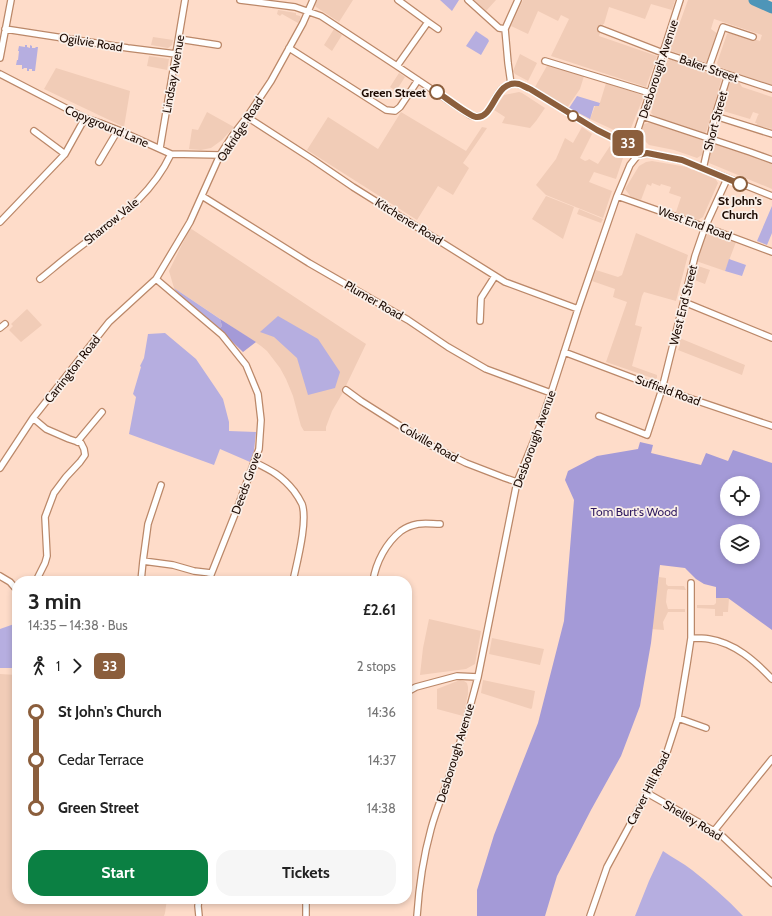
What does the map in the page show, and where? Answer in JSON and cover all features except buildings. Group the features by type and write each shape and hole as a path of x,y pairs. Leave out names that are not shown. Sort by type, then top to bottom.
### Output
{"street":[{"path":"0,58 1,46 6,29 11,0"},
{"name":"Lindsay Avenue","path":"160,148 186,0"},
{"path":"240,0 295,7 321,16 470,115 476,117 483,116 487,113 499,92 504,87 511,84 519,84 530,89 597,130 619,141 631,144 638,155 647,153 682,160 772,196"},
{"name":"Oakridge Road","path":"156,279 190,222 220,155 271,81 303,23 313,0"},
{"path":"398,0 438,29"},
{"path":"468,0 499,28 505,29"},
{"path":"511,84 505,29 518,0"},
{"name":"Desborough Avenue","path":"631,144 636,135 680,0"},
{"path":"397,66 428,22"},
{"path":"709,67 723,26 753,37"},
{"name":"Ogilvie Road","path":"6,29 176,54"},
{"name":"Baker Street","path":"601,29 772,89"},
{"path":"179,39 218,45"},
{"path":"289,48 386,110 395,111 400,107 418,80"},
{"path":"545,61 650,93"},
{"name":"Copyground Lane","path":"0,74 84,118 118,130 171,154 220,155"},
{"name":"Short Street","path":"703,168 715,116 728,74"},
{"path":"642,116 772,160"},
{"path":"715,116 772,134"},
{"name":"Kitchener Road","path":"247,117 353,187 505,282 578,309"},
{"path":"0,222 65,154 84,118"},
{"path":"99,162 118,130"},
{"path":"34,131 65,154"},
{"name":"Sharrow Vale","path":"40,279 132,206 148,191 161,173 171,154"},
{"name":"Desborough Avenue","path":"417,916 420,875 431,828 451,773 478,678 517,482 539,428 617,196 630,164 638,155"},
{"name":"West End Street","path":"599,416 647,435 662,389 695,256 705,227 727,179"},
{"name":"Plumer Road","path":"202,196 309,262 408,320 448,347 486,369 551,393"},
{"name":"West End Road","path":"617,196 772,252"},
{"path":"480,321 481,298 495,276"},
{"name":"Carrington Road","path":"0,468 33,418 109,322 156,279"},
{"name":"Deeds Grove","path":"156,279 222,335 246,365 258,394 261,420 259,449 210,576"},
{"path":"684,302 772,338"},
{"name":"Suffield Road","path":"564,352 662,389 772,426"},
{"name":"Colville Road","path":"346,390 432,446 466,463 517,482"},
{"path":"77,442 102,412"},
{"path":"33,418 46,429 81,443 85,455 54,493 45,517 47,556 38,576"},
{"path":"254,462 275,473 286,482 302,504 304,518 302,540 294,576"},
{"path":"142,576 148,524 161,485"},
{"path":"374,576 380,557 402,530 419,524 440,524"},
{"path":"143,561 173,565 194,571 211,573"},
{"path":"0,576 12,584"},
{"name":"Carver Hill Road","path":"590,916 607,867 657,775 667,752 678,718 691,638 691,583"},
{"path":"691,638 710,639 729,644 746,654 772,679"},
{"path":"412,689 457,676 478,678"},
{"path":"678,718 706,728"},
{"path":"714,831 772,759"},
{"name":"Shelley Road","path":"647,793 714,831 726,840 772,883"},
{"path":"198,904 199,916"},
{"path":"306,904 306,916"}],"shaded area":[{"path":"317,0 353,0 339,22 316,7 315,5"},
{"path":"440,0 459,0 452,11"},
{"path":"474,0 496,0 486,11"},
{"path":"523,0 675,0 672,10 651,4 645,19 609,7 599,36 657,56 646,87 551,56 569,19 561,15 558,21 538,11 528,34 511,26"},
{"path":"688,0 749,0 772,12 772,85 719,67 717,63 727,34 740,35 760,41 762,35 714,19 711,29 718,34 707,63 671,51 671,47"},
{"path":"278,10 296,13 296,15 300,16 301,18 298,23 282,14 280,16 277,14"},
{"path":"334,29 342,35 332,51 324,45"},
{"path":"476,31 489,41 481,55 466,46"},
{"path":"153,37 173,40 172,45 168,48 151,45"},
{"path":"25,45 30,48 30,45 32,48 38,47 35,71 29,69 29,71 27,71 27,68 22,69 22,65 16,65 19,46 25,47"},
{"path":"520,54 537,63 528,81 515,74 513,71"},
{"path":"149,56 169,59 167,70 147,66"},
{"path":"670,59 722,78 706,132 703,134 655,117 651,113 666,62"},
{"path":"548,64 584,76 580,89 567,108 535,87"},
{"path":"56,68 130,91 124,127 44,89"},
{"path":"399,73 405,77 396,91 390,87"},
{"path":"733,78 738,80 742,87 772,97 772,129 756,125 757,123 755,123 759,114 753,112 750,119 720,110"},
{"path":"606,83 642,95 643,98 631,128 623,131 616,131 590,119 595,106 599,106"},
{"path":"519,92 545,108 530,128 502,123 505,117 494,110 504,95"},
{"path":"577,96 600,103 599,106 594,106 590,119 569,108"},
{"path":"207,112 234,127 222,140 211,148 201,150 189,149 192,129 198,130"},
{"path":"401,112 466,151 482,127 487,128 463,163 469,168 453,195 438,186 417,220 307,150 328,117 378,149"},
{"path":"651,122 704,141 702,155 697,158 674,150 649,145 640,136 644,124"},
{"path":"582,127 592,134 580,158 585,161 589,159 598,164 610,146 622,153 623,158 616,179 594,172 589,182 612,191 603,218 546,195 536,185 556,159 565,138 573,143"},
{"path":"716,142 772,164 772,189 709,163 708,161 712,145"},
{"path":"652,161 687,167 692,170 694,168 715,178 718,183 703,217 698,220 676,212 681,197 669,193 671,187 661,184 660,186 652,183 651,186 647,184 641,200 631,197 625,189 639,166 646,162"},
{"path":"546,196 574,207 563,239 532,219"},
{"path":"772,206 772,233 767,245 757,241"},
{"path":"579,209 603,219 601,223 577,214"},
{"path":"190,228 366,344 342,394 332,411 326,431 304,431 286,379 280,368 267,351 174,288 169,271"},
{"path":"636,233 688,255 676,301 644,292 642,296 635,325 642,327 632,366 657,375 657,378 655,379 606,362 627,302 613,297 615,289 592,281 596,270 618,277 622,275"},
{"path":"710,234 736,242 725,271 696,261 704,236"},
{"path":"729,259 746,265 742,276 725,271"},
{"path":"695,265 710,270 705,284 692,279"},
{"path":"174,288 220,319 222,326 219,329 185,302"},
{"path":"27,309 42,325 21,342 9,330 13,326 11,324"},
{"path":"278,316 318,339 340,372 335,388 308,395 297,358 274,337 260,332"},
{"path":"165,333 196,359 223,399 229,422 229,431 256,432 254,451 250,462 220,449 214,465 129,434 136,397 133,394 141,367 140,366 144,358 148,334"},
{"path":"677,337 745,365 742,375 678,350 680,345 675,343"},
{"path":"659,577 666,578 666,584 668,586 684,586 686,590 668,589 666,602 668,609 685,609 685,612 668,612 663,622 664,630 650,629"},
{"path":"716,597 729,598 728,612 723,612 723,616 715,616 715,609 697,608 697,605 714,605 716,603"},
{"path":"429,619 481,631 475,664 466,669 420,675 423,648"},
{"path":"12,625 12,668 0,668 0,629"},
{"path":"492,638 544,649 540,665 489,654"},
{"path":"0,674 12,675 12,904 166,904 164,916 0,916"},
{"path":"460,680 467,683 468,687 463,716 437,709 437,689"},
{"path":"483,680 535,691 532,708 531,709 481,693"},
{"path":"663,851 699,875 743,916 635,916"}],"green space":[{"path":"220,319 256,342 243,352 219,329 222,326"},
{"name":"Tom Burt's Wood","path":"640,442 653,445 651,453 701,465 706,453 728,461 733,450 772,463 772,630 728,598 716,598 716,587 704,584 696,579 685,568 660,565 651,643 640,706 621,756 557,876 545,916 477,916 477,890 494,835 538,723 564,621 574,500 565,480 568,471 597,456 638,449"}],"waterway":[{"path":"754,0 772,8"}],"bus line":[{"name":"33","path":"437,92 470,115 476,117 483,116 487,113 499,92 504,87 511,84 519,84 530,89 597,130 619,141 631,144 638,155 647,153 682,160 740,184"}],"place":[{"name":"Green Street","path":"437,92"},
{"name":"St John's Church","path":"740,184"}]}
